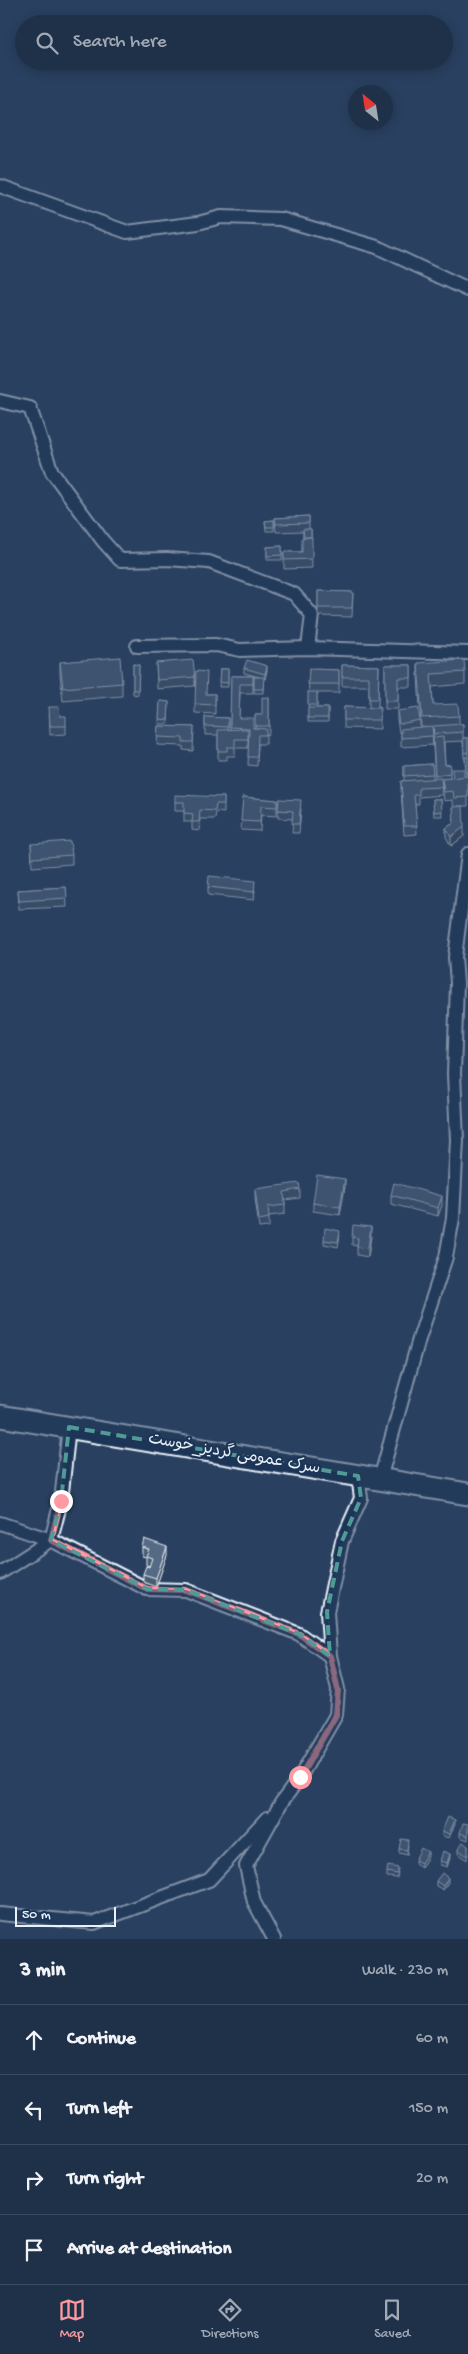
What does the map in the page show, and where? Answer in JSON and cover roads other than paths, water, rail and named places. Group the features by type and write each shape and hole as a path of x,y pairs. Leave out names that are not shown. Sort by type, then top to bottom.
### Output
{"highway":[{"name":"سرک عمومی گردیز_خوست","path":"0,1416 468,1494"}],"street":[{"path":"0,186 127,232 198,223 221,217 281,219 377,247 468,290"},
{"path":"0,401 30,408 52,472 103,541 120,560 167,559 209,562 294,594 312,614 308,648"},
{"path":"137,646 216,646 240,650 308,648 468,653"},
{"path":"380,1480 419,1339 446,1257 453,1218 457,1140 454,1074 457,983 454,957 468,854"},
{"path":"0,1573 51,1540 61,1501 69,1427"},
{"path":"0,1914 94,1923 209,1880 281,1803 300,1777 336,1715 338,1690 330,1656 327,1612 342,1541 361,1498 358,1476"},
{"path":"0,1523 51,1540 147,1589 186,1590 299,1634 330,1656"},
{"path":"274,1939 254,1902 246,1866 281,1803"}]}
